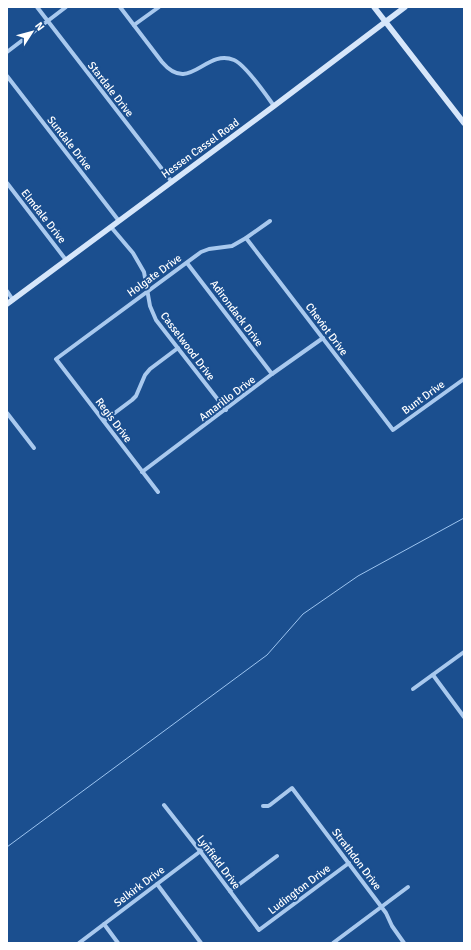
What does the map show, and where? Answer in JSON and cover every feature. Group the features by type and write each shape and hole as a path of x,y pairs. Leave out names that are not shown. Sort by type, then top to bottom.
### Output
{"main road":[{"path":"374,7 464,123"},
{"name":"Hessen Cassel Road","path":"7,304 405,7"}],"street":[{"name":"Stardale Drive","path":"37,7 172,182"},
{"path":"7,52 66,7"},
{"path":"120,7 168,68 180,73 189,73 214,59 227,58 234,60 245,68 274,106"},
{"path":"134,25 159,7"},
{"name":"Sundale Drive","path":"7,76 119,221"},
{"name":"Elmdale Drive","path":"7,183 66,260"},
{"name":"Holgate Drive","path":"56,359 201,252 209,249 232,246 270,221"},
{"name":"Casselwood Drive","path":"111,226 133,253 144,272 146,292 153,314 226,410"},
{"name":"Cheviot Drive","path":"246,238 393,430"},
{"name":"Adirondack Drive","path":"187,263 272,374"},
{"path":"7,291 13,300"},
{"name":"Amarillo Drive","path":"142,472 272,374 323,338"},
{"path":"104,421 132,400 138,392 145,375 150,369 178,348"},
{"name":"Regis Drive","path":"56,359 158,492"},
{"name":"Bunt Drive","path":"393,430 464,379"},
{"path":"7,413 34,448"},
{"path":"413,689 464,652"},
{"path":"433,675 464,717"},
{"name":"Strathdon Drive","path":"262,806 270,805 292,788 382,906 388,915 393,928 404,943"},
{"name":"Lynfield Drive","path":"164,805 260,930"},
{"name":"Selkirk Drive","path":"79,943 210,844"},
{"path":"230,891 277,856"},
{"name":"Ludington Drive","path":"260,930 349,863"},
{"path":"157,884 201,943"},
{"path":"333,943 408,887"},
{"path":"104,924 118,943"}],"waterway":[{"path":"7,847 267,655 303,614 358,576 464,518"}]}
